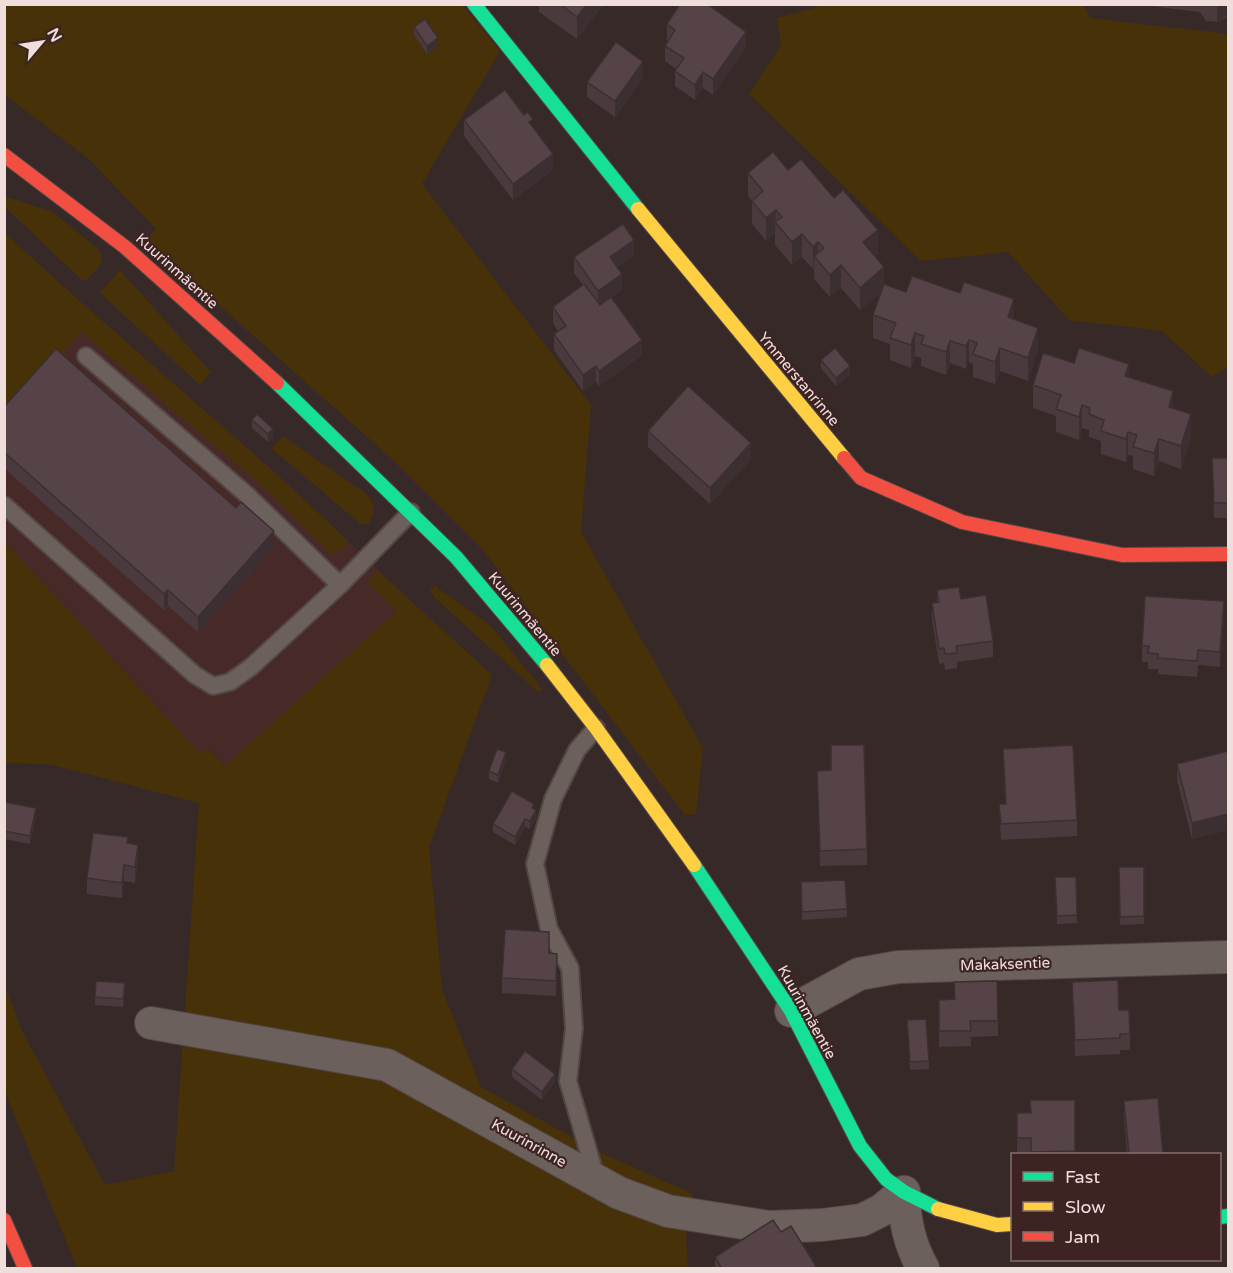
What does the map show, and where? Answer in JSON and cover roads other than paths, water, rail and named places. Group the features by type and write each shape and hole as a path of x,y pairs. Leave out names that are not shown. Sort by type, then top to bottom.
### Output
{"main road":[{"name":"Ymmerstanrinne","path":"474,4 708,297 861,478 962,522 1122,555 1228,554"},
{"name":"Kuurinmäentie","path":"4,155 125,247 269,375 456,557 520,631 596,728 727,911 791,1011 860,1146 885,1179 904,1192 943,1211 997,1225 1011,1224"},
{"path":"4,1220 25,1269"}],"street":[{"name":"Makaksentie","path":"791,1011 859,974 898,967 1228,957"},
{"name":"Kuurinrinne","path":"151,1023 387,1065 619,1193 668,1211 769,1227 822,1225 862,1220 882,1210 904,1192"},
{"path":"904,1192 904,1216 910,1241 923,1269"}],"lane":[{"path":"86,356 246,494 340,585"},
{"path":"4,506 195,675 213,686 230,682 251,667 340,585 411,512"},
{"path":"596,728 578,750 553,799 535,864 549,928 570,968 574,1028 568,1081 597,1181"}]}
